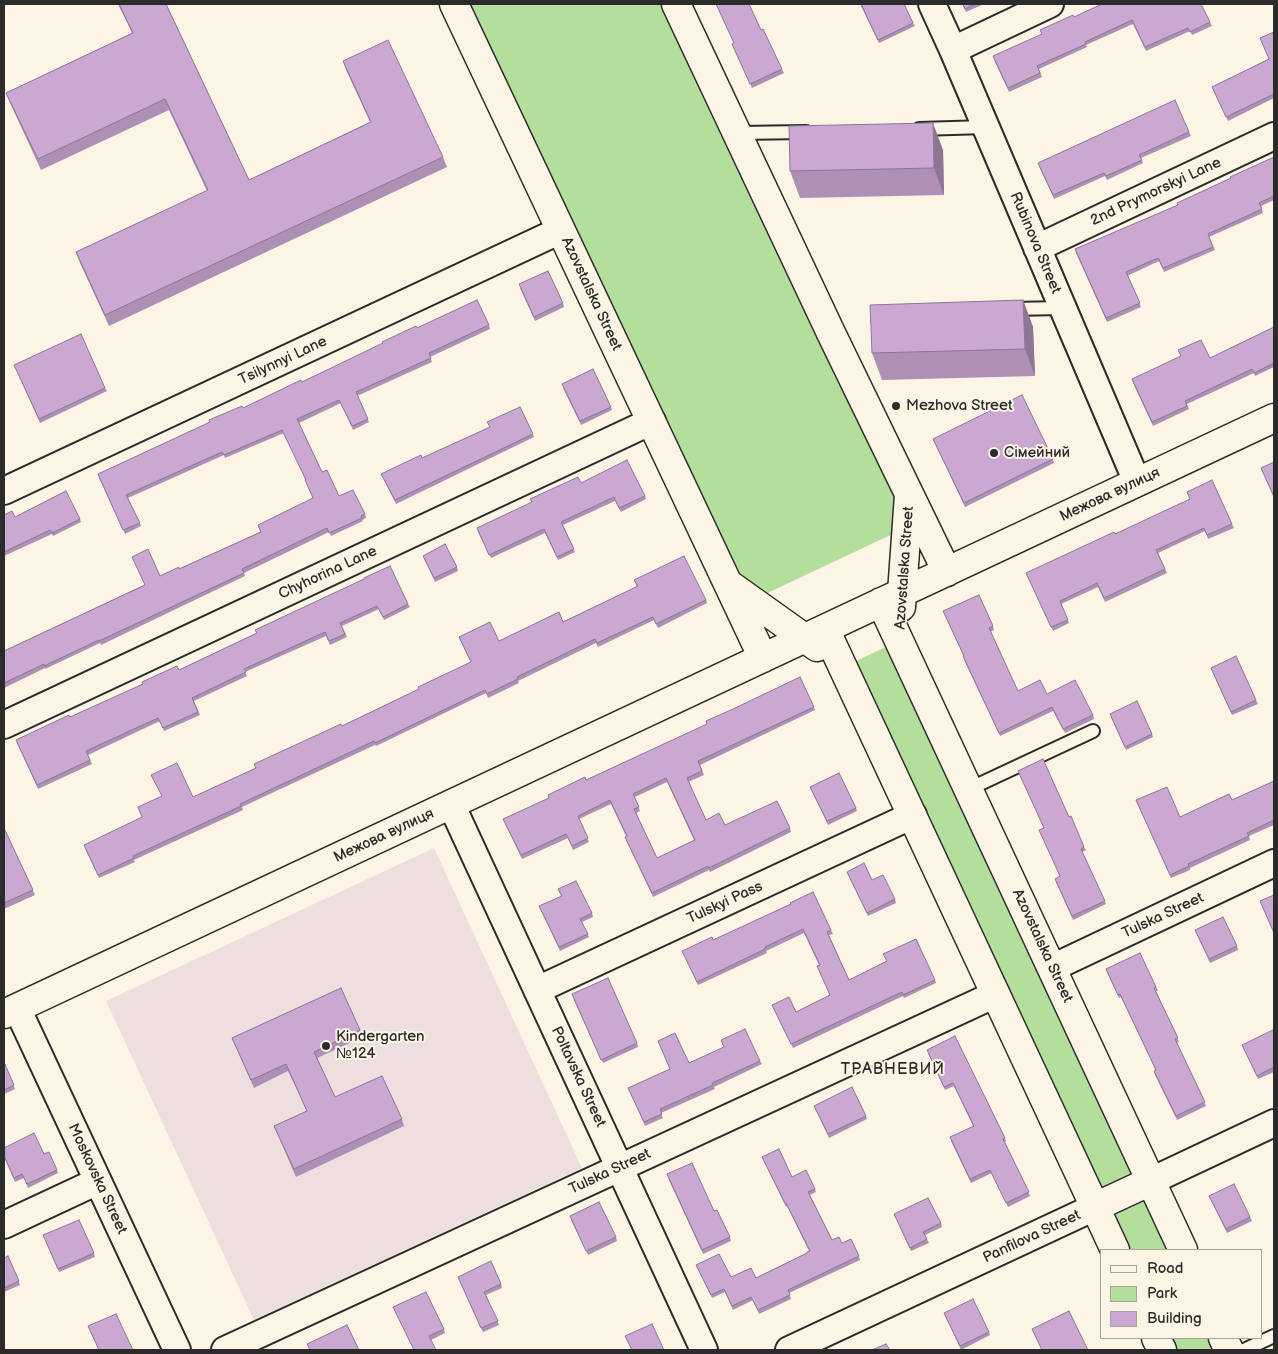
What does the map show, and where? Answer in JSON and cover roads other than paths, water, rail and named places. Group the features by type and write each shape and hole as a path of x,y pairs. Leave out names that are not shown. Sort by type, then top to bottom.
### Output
{"street":[{"name":"Azovstalska Street","path":"454,4 764,658"},
{"name":"Azovstalska Street","path":"676,4 831,333 947,572"},
{"name":"Rubinova Street","path":"932,4 1137,482"},
{"path":"953,50 1050,4"},
{"name":"2nd Prymorskyi Lane","path":"1037,248 1274,136"},
{"name":"Tsilynnyi Lane","path":"4,491 561,230"},
{"name":"Межова вулиця","path":"947,572 1274,418"},
{"name":"Chyhorina Lane","path":"4,725 652,421"},
{"name":"Azovstalska Street","path":"910,494 891,598 900,642 1183,1249"},
{"path":"764,658 947,572"},
{"name":"Azovstalska Street","path":"729,584 815,633 844,668 1115,1249"},
{"name":"Межова вулиця","path":"11,1011 764,658"},
{"name":"Poltavska Street","path":"450,804 704,1350"},
{"name":"Tulskyi Pass","path":"537,990 912,815"},
{"name":"Tulska Street","path":"1052,968 1274,863"},
{"name":"Tulska Street","path":"225,1350 996,994"},
{"name":"Moskovska Street","path":"11,1011 98,1181 177,1350"},
{"name":"Panfilova Street","path":"789,1350 1274,1123"},
{"path":"4,1225 98,1181"}],"lane":[{"path":"908,129 986,128"},
{"path":"738,133 821,132"},
{"path":"995,310 1062,308"},
{"path":"968,789 1094,731"},
{"path":"1244,1350 1274,1336"}],"place":[{"name":"Mezhova Street","path":"896,406"},
{"name":"Сімейний","path":"994,453"},
{"name":"Kindergarten №124","path":"326,1046"}],"district":[{"name":"ТРАВНЕВИЙ","path":"893,1070"}]}
